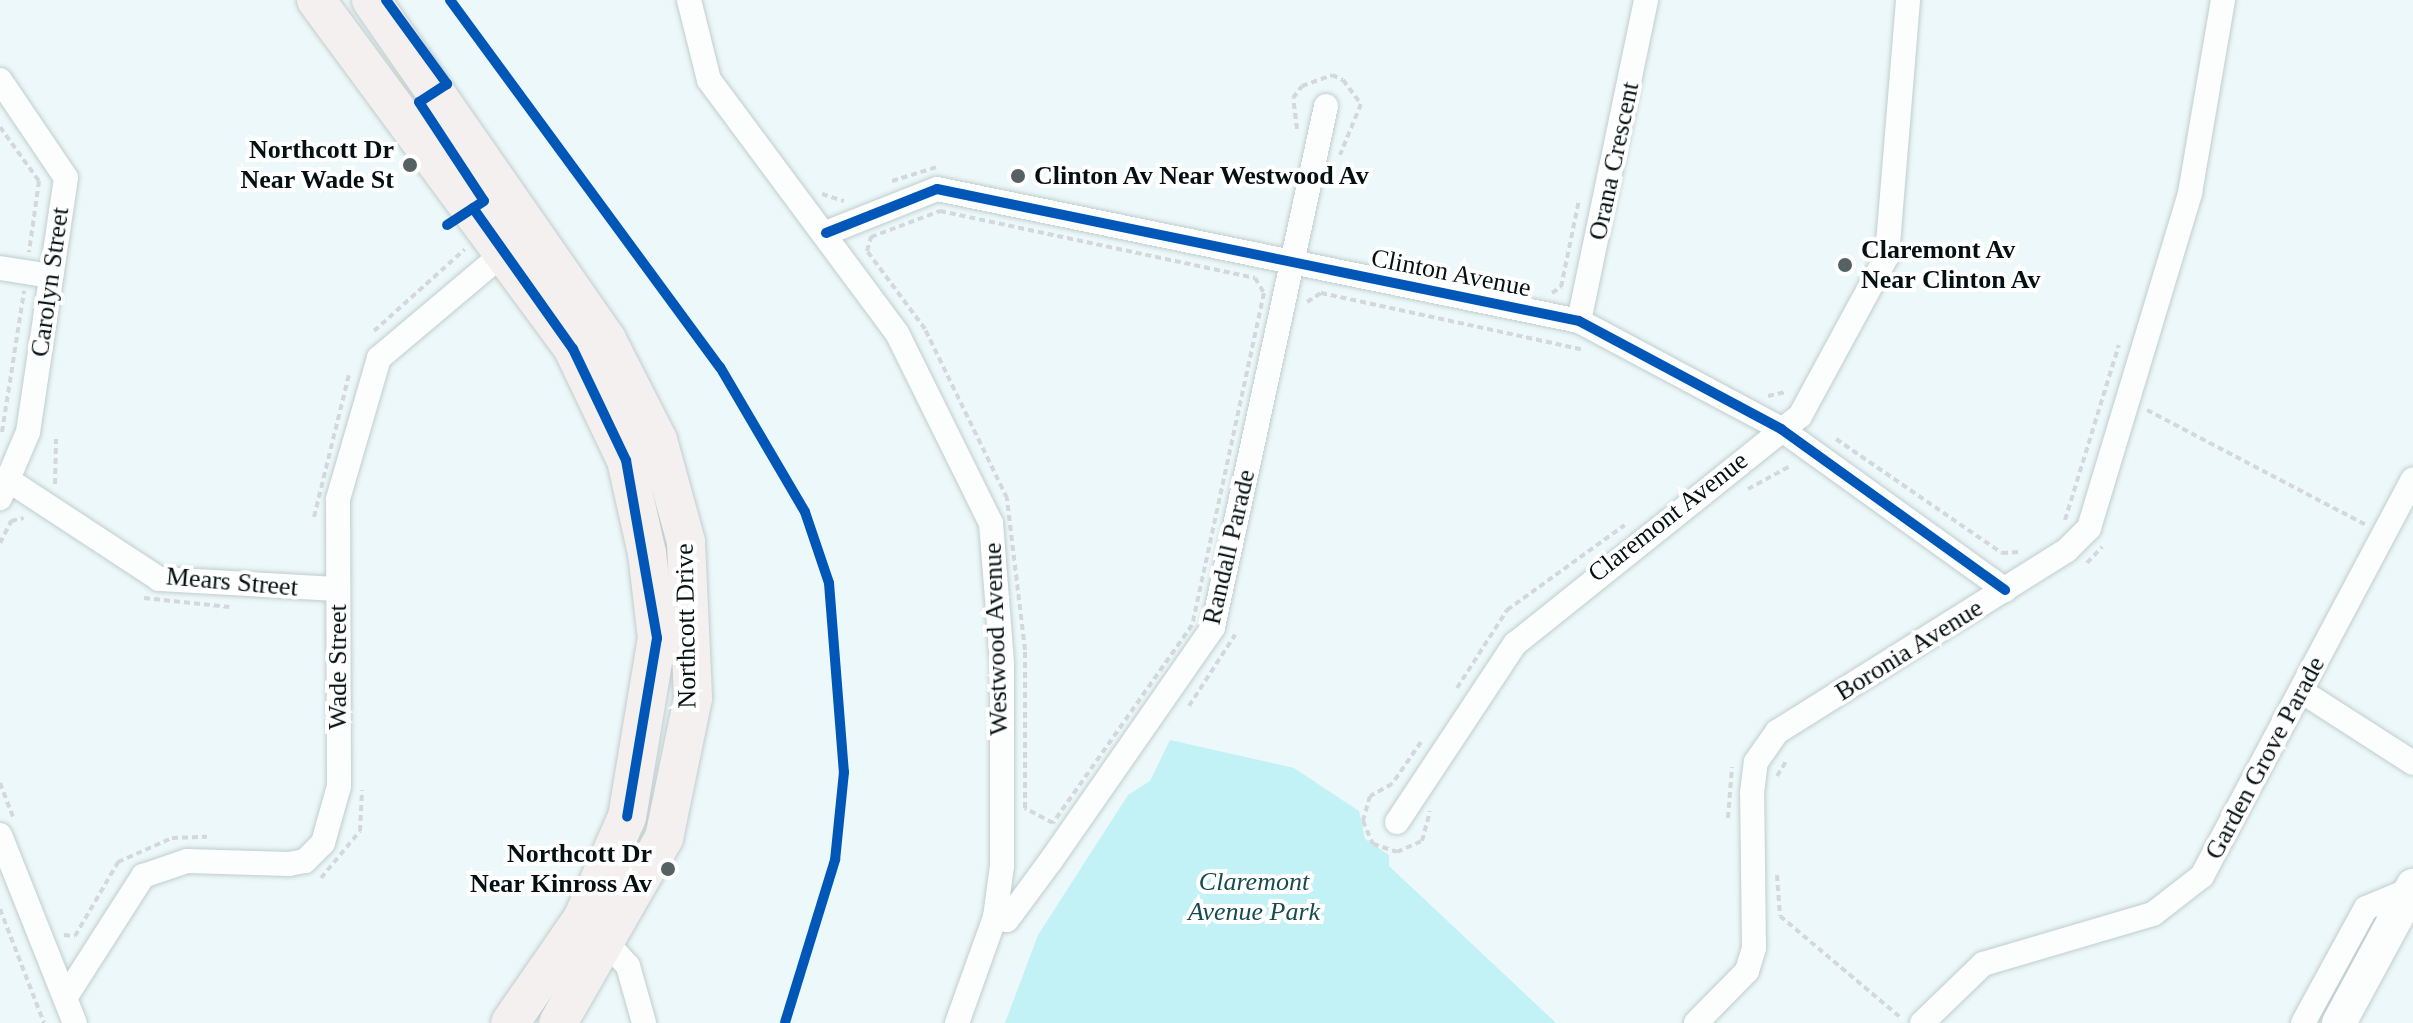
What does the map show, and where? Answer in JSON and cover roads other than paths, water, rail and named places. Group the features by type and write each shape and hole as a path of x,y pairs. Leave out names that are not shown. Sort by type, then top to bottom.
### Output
{"main road":[{"name":"Northcott Drive","path":"316,0 519,241"},
{"name":"Northcott Drive","path":"371,0 519,241 626,460 657,638 627,817 596,931 558,1023"},
{"path":"2339,1023 2412,888"},
{"name":"Northcott Drive","path":"510,1023 596,931"}],"street":[{"name":"Westwood Avenue","path":"689,0 709,80 826,233 897,333 991,523 1002,664 995,917 957,1023"},
{"name":"Orana Crescent","path":"1579,321 1646,0"},
{"name":"Claremont Avenue","path":"1397,822 1515,644 1800,416 1887,256 1908,0"},
{"name":"Boronia Avenue","path":"1696,1023 1747,971 1754,948 1756,762 1777,732 2005,590 2089,528 2190,193 2223,0"},
{"name":"Carolyn Street","path":"0,80 66,178 28,432 5,489"},
{"name":"Randall Parade","path":"995,917 1007,920 1213,627 1326,106"},
{"name":"Clinton Avenue","path":"826,233 937,189 1579,321 1781,429 2005,590"},
{"name":"Wade Street","path":"65,998 143,876 187,861 289,864 305,861 323,843 339,786 338,499 379,358 519,241"},
{"path":"0,268 51,276"},
{"name":"Garden Grove Parade","path":"1922,1023 1983,964 2153,914 2202,876 2413,480"},
{"name":"Mears Street","path":"5,489 159,579 338,589"},
{"path":"2301,691 2413,763"},
{"path":"8,830 75,1023"},
{"path":"2303,1023 2366,908 2412,888"},
{"path":"596,931 628,966 644,1023"}],"place":[{"name":"Northcott Dr Near Wade St","path":"410,165"},
{"name":"Clinton Av Near Westwood Av","path":"1018,176"},
{"name":"Claremont Av Near Clinton Av","path":"1845,265"},
{"name":"Northcott Dr Near Kinross Av","path":"668,869"}],"park label":[{"name":"Claremont Avenue Park","path":"1254,897"}]}
